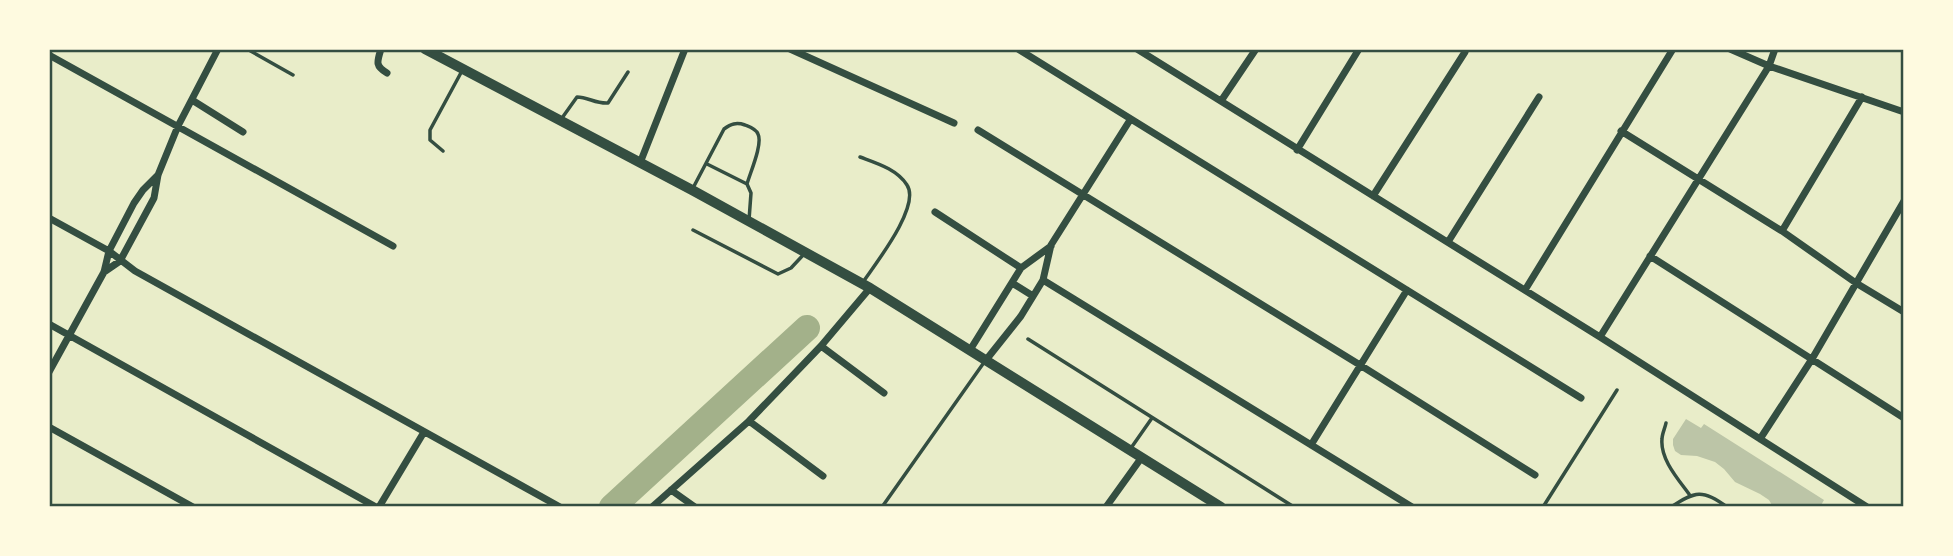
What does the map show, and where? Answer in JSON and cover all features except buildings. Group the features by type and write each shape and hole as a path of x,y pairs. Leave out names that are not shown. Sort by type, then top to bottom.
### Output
{"street":[{"path":"103,272 120,261 154,198 158,175 178,126 218,49"},
{"path":"381,49 378,64 387,73"},
{"path":"425,49 692,190 866,286 1221,507"},
{"path":"640,163 685,49"},
{"path":"790,49 954,123"},
{"path":"1018,49 1581,398"},
{"path":"1137,49 1150,52 1297,150 1525,290 1867,507"},
{"path":"1222,101 1256,49"},
{"path":"1297,150 1359,49"},
{"path":"1525,290 1673,49"},
{"path":"1730,49 1769,66 1904,112"},
{"path":"1600,337 1769,66 1775,49"},
{"path":"1373,196 1465,52"},
{"path":"49,55 393,246"},
{"path":"1448,242 1539,97"},
{"path":"1782,231 1862,97"},
{"path":"192,100 243,132"},
{"path":"986,360 1021,316 1043,280 1051,246 1130,120"},
{"path":"978,131 1535,475"},
{"path":"1621,131 1782,231 1904,313"},
{"path":"49,372 103,272 108,251 134,203 158,175"},
{"path":"1760,439 1812,359 1904,201"},
{"path":"934,212 1021,268"},
{"path":"49,218 108,251 135,271 560,507"},
{"path":"970,350 1021,268 1051,246"},
{"path":"1650,256 1904,418"},
{"path":"1043,280 1412,507"},
{"path":"1012,283 1033,296"},
{"path":"652,507 749,421 821,346 866,286"},
{"path":"1311,444 1407,290"},
{"path":"49,324 378,507 424,432"},
{"path":"821,346 884,393"},
{"path":"749,421 823,476"},
{"path":"49,427 193,507"},
{"path":"1106,507 1142,457"},
{"path":"671,490 695,507"}],"lane":[{"path":"247,49 293,75"},
{"path":"443,150 430,139 430,130 463,69"},
{"path":"560,121 577,97 600,104 608,103 628,72"},
{"path":"692,190 724,129 739,123 751,127 758,132 760,138 747,184"},
{"path":"860,157 901,178 908,185 911,194 904,218 866,286"},
{"path":"707,164 747,184 751,193 749,221"},
{"path":"693,230 778,274 791,268 806,252"},
{"path":"1028,339 1294,507"},
{"path":"882,507 986,360"},
{"path":"1543,507 1617,390"},
{"path":"1130,449 1152,418"},
{"path":"1666,422 1662,450 1673,472 1689,494"},
{"path":"1671,507 1689,494 1715,497 1727,507"}],"waterway":[{"path":"612,507 807,328"}]}
